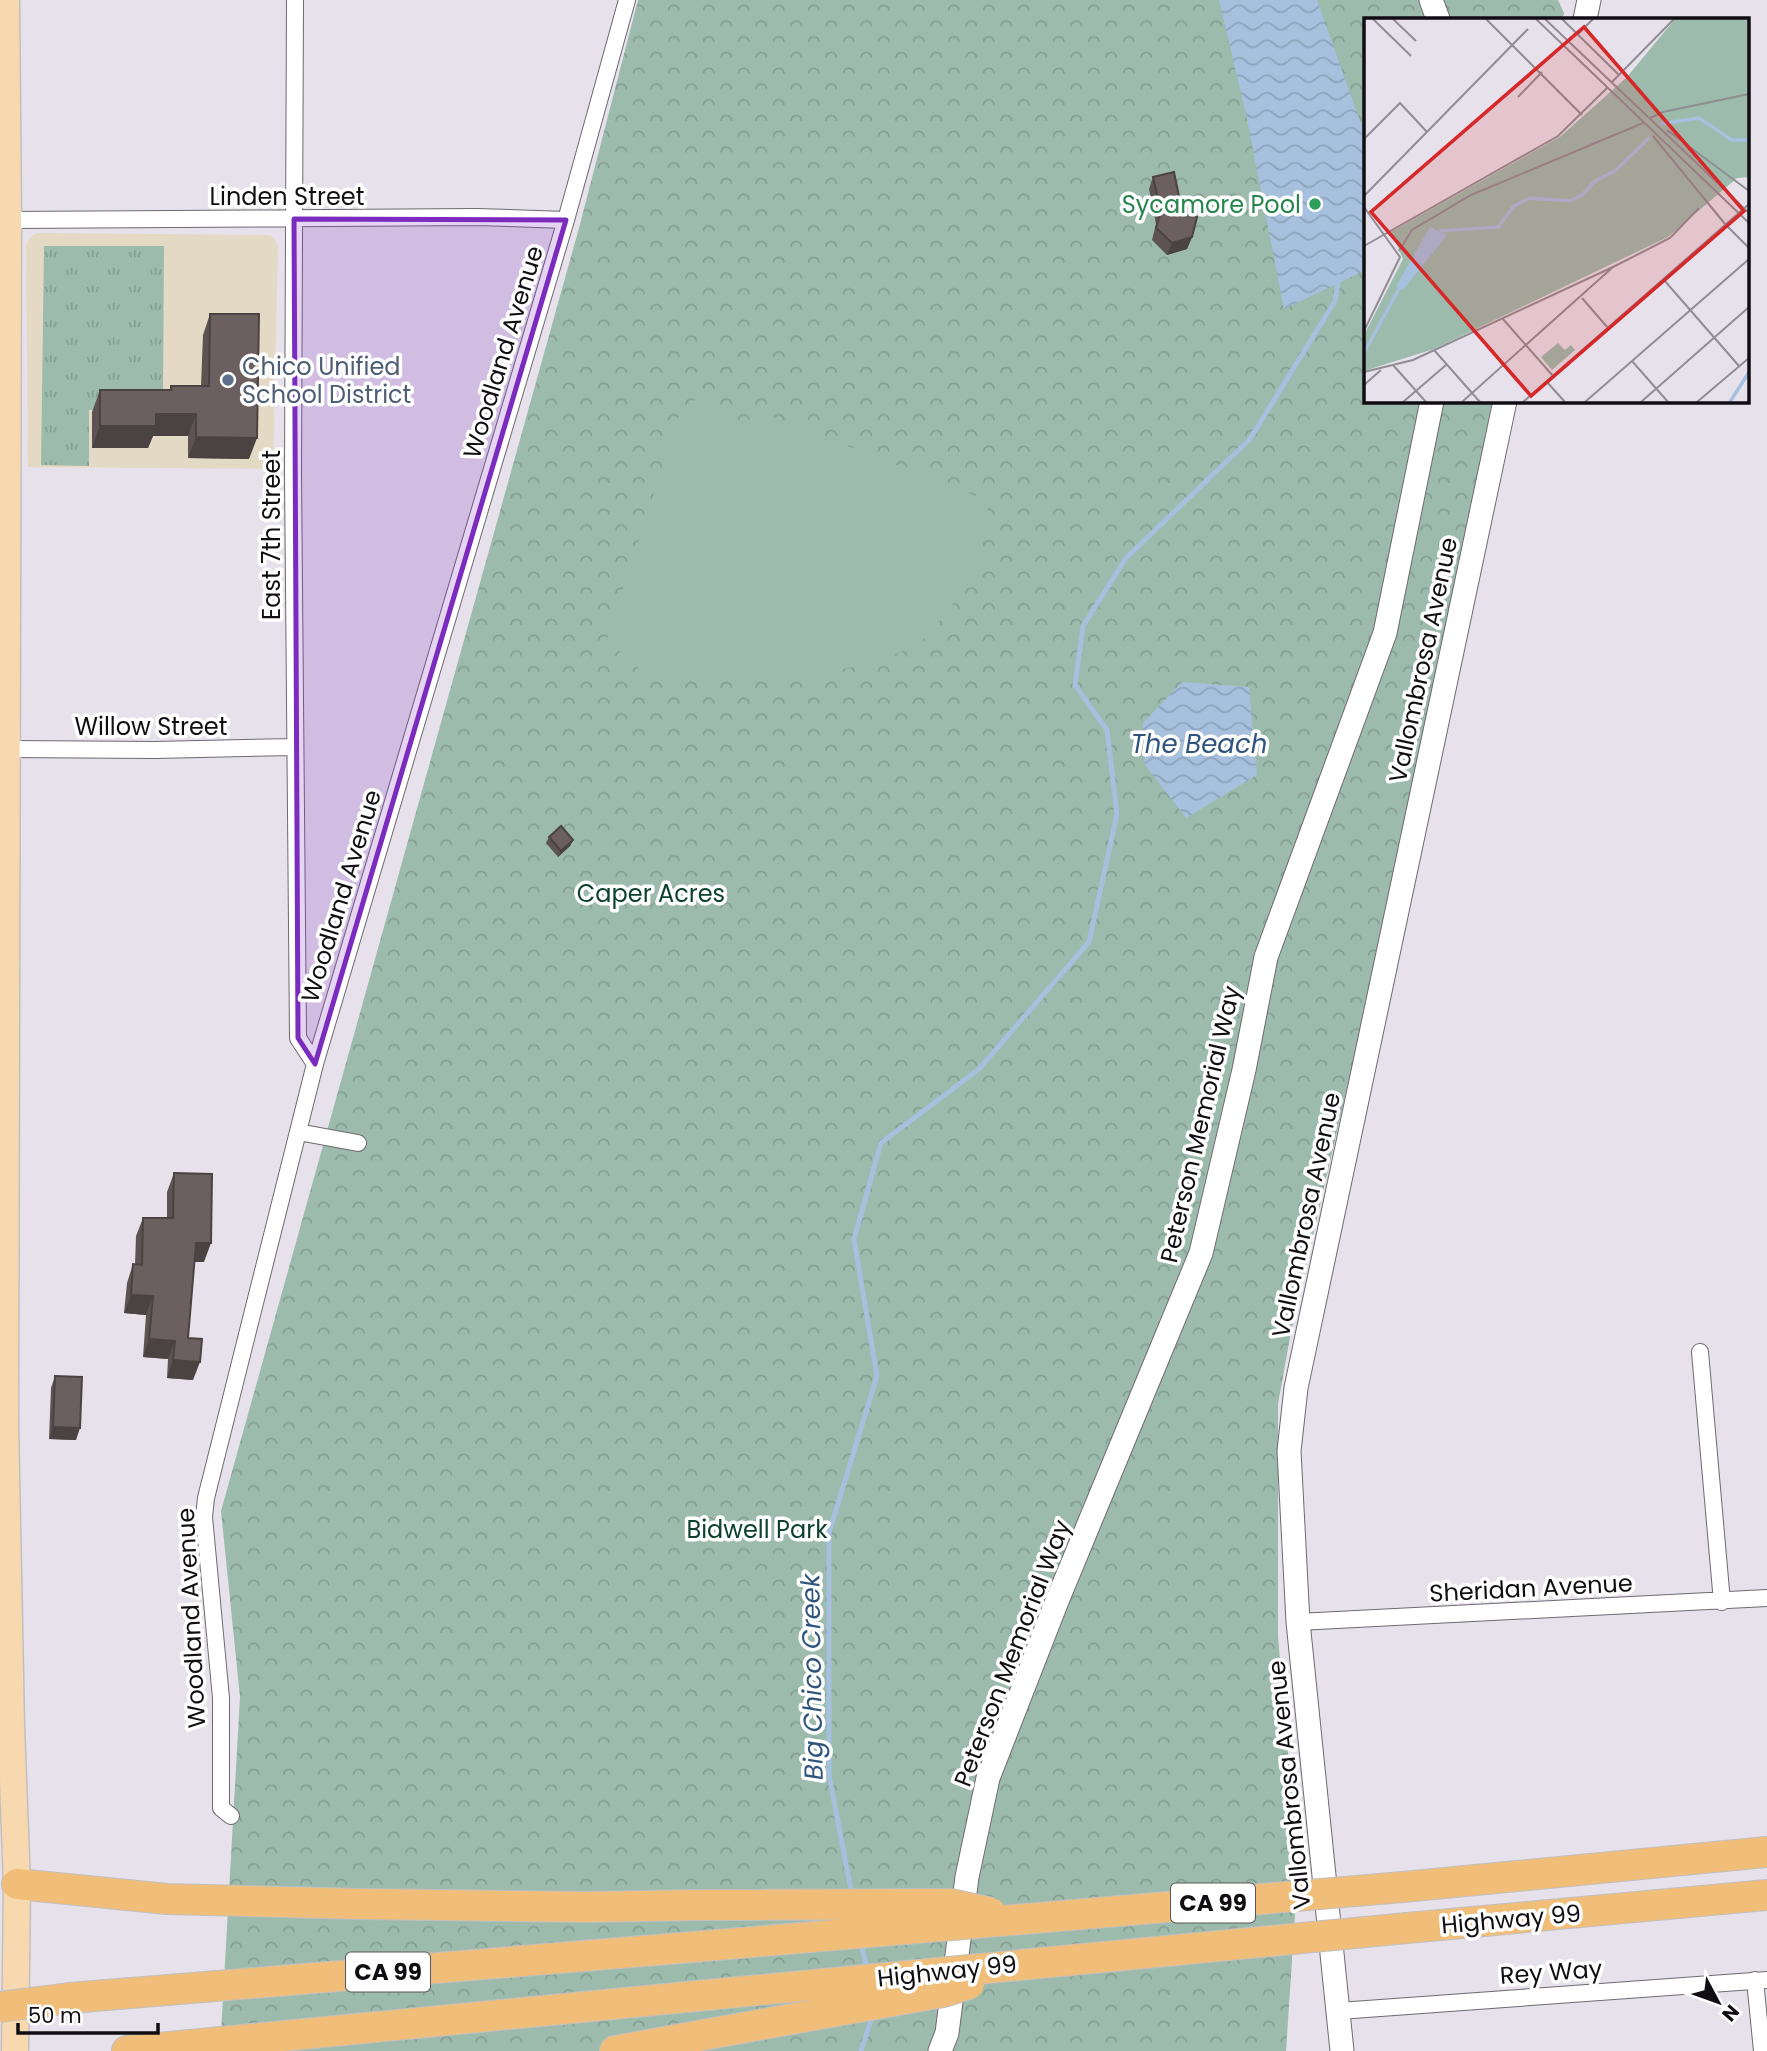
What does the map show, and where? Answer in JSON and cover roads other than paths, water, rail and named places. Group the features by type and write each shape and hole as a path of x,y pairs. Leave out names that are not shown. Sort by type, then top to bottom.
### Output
{"highway":[{"name":"Highway 99","path":"1022,1919 1403,1887 1767,1852"},
{"path":"8,1884 167,1899 361,1905 587,1907 950,1904 1022,1919"},
{"name":"Highway 99","path":"127,2051 1767,1895"},
{"name":"CA 99","path":"0,2007 70,1998 1022,1919"},
{"path":"615,2051 943,1992 1036,1963"}],"main road":[{"path":"6,0 4,158 8,220 8,749 3,1284 10,1718 8,1884 15,2051"}],"street":[{"name":"East 7th Street","path":"295,0 294,747 298,1038 315,1064"},
{"name":"Woodland Avenue","path":"231,1816 221,1808 221,1698 204,1517 206,1498 315,1064 566,220 627,0"},
{"path":"1431,0 1438,18"},
{"path":"1585,18 1589,0"},
{"name":"Linden Street","path":"8,220 477,217 566,220"},
{"name":"Peterson Memorial Way","path":"940,2051 947,2033 967,1877 988,1778 1062,1589 1201,1253 1244,1070 1266,957 1385,633 1432,402"},
{"name":"Vallombrosa Avenue","path":"1342,2051 1298,1622 1289,1451 1296,1388 1504,402"},
{"name":"Willow Street","path":"8,749 294,747"},
{"path":"298,1132 358,1143"},
{"path":"1700,1352 1722,1602"},
{"name":"Sheridan Avenue","path":"1298,1622 1767,1598"},
{"path":"1761,1980 1762,2051"},
{"name":"Rey Way","path":"1339,2011 1761,1980"}],"water":[{"name":"Sycamore Pool","path":"1219,0 1317,0 1364,132 1364,271 1284,309 1247,119"},
{"name":"The Beach","path":"1182,682 1249,687 1257,775 1186,818 1145,765 1143,723"}],"waterway":[{"name":"Big Chico Creek","path":"852,1895 829,1775 829,1533 877,1376 854,1239 881,1143 979,1069 1089,942 1117,814 1107,730 1075,685 1083,626 1126,558 1250,439 1335,301 1339,276"},
{"name":"Big Chico Creek","path":"861,1942 867,1970"},
{"name":"Big Chico Creek","path":"861,2051 873,2014"}],"place":[{"name":"Sycamore Pool","path":"1315,204"},
{"name":"Chico Unified School District","path":"228,380"}],"park label":[{"name":"Caper Acres","path":"651,893"},
{"name":"Bidwell Park","path":"757,1529"}]}
